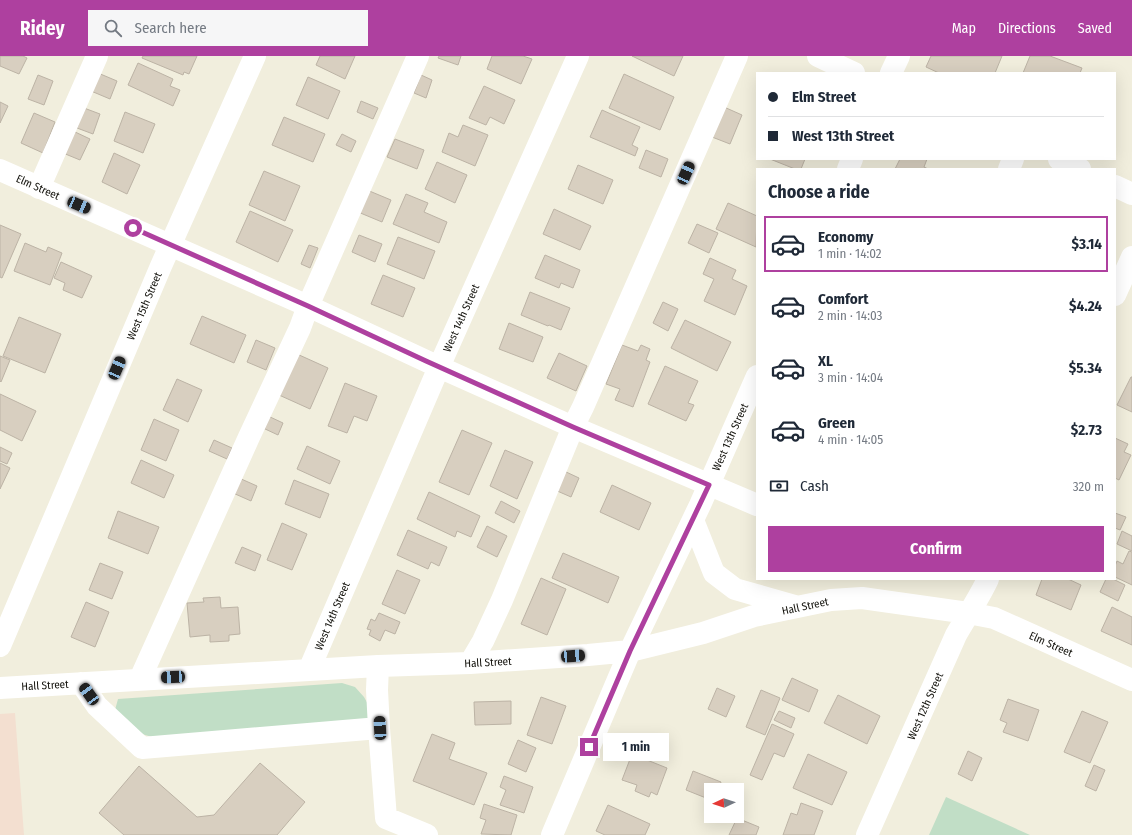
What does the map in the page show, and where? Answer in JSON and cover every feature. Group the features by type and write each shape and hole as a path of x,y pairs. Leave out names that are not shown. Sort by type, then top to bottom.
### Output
{"street":[{"path":"39,188 97,56"},
{"name":"West 15th Street","path":"0,646 170,244 255,56"},
{"path":"140,679 300,328 308,306 418,56"},
{"name":"West 14th Street","path":"309,670 439,367 578,56"},
{"path":"470,663 483,641 502,600 573,427 737,56"},
{"path":"818,56 852,72"},
{"path":"891,72 899,56"},
{"path":"1061,160 1078,168"},
{"name":"Elm Street","path":"0,170 170,244 573,427 756,505"},
{"path":"1116,186 1132,194"},
{"path":"1116,293 1132,257"},
{"name":"West 13th Street","path":"552,835 630,651 693,520 756,378"},
{"path":"693,520 714,573 735,589 798,607"},
{"name":"West 12th Street","path":"867,835 956,634 988,580"},
{"name":"Hall Street","path":"0,688 378,666 470,663 630,651 703,633 754,616 831,600 862,598 968,613"},
{"name":"Elm Street","path":"968,613 994,618 1132,680"},
{"path":"378,666 378,690 386,818 427,835"},
{"path":"80,683 97,706 142,748 380,728"}],"shaded area":[{"path":"15,713 24,835 0,835 0,714"}],"green space":[{"path":"342,683 355,687 364,697 369,706 370,721 152,737 142,734 115,710 118,699"},
{"path":"946,797 1030,835 929,835"}],"building":[{"path":"0,56 23,56 27,58 19,74 0,66"},
{"path":"143,56 197,56 189,74 184,72 183,75 142,58"},
{"path":"320,56 355,56 345,79 316,65"},
{"path":"439,56 461,56 458,65 438,58"},
{"path":"492,56 523,56 532,59 521,84 487,69"},
{"path":"632,56 683,56 674,76"},
{"path":"931,56 1002,56 995,72 937,72 926,67"},
{"path":"1030,56 1050,56 1082,68 1080,72 1023,72"},
{"path":"138,63 173,79 170,86 180,90 173,106 128,85"},
{"path":"98,73 117,81 110,99 91,91"},
{"path":"624,74 674,97 660,130 609,108"},
{"path":"38,75 53,81 44,105 28,99"},
{"path":"421,75 432,80 426,98 414,93"},
{"path":"308,77 340,91 328,119 296,105"},
{"path":"484,86 515,100 504,124 490,117 486,125 469,118"},
{"path":"361,101 378,108 373,119 357,112"},
{"path":"0,102 8,106 0,123"},
{"path":"724,107 742,115 730,144 712,137"},
{"path":"84,108 100,114 93,134 77,128"},
{"path":"602,110 640,127 632,145 638,148 635,156 590,137"},
{"path":"125,112 155,124 143,153 114,141"},
{"path":"34,113 55,122 43,153 21,143"},
{"path":"284,117 325,134 313,162 272,145"},
{"path":"463,125 488,135 475,166 442,152 449,133 458,137"},
{"path":"73,131 90,139 80,160 63,153"},
{"path":"342,134 356,141 351,152 336,145"},
{"path":"395,139 424,150 417,169 387,157"},
{"path":"646,150 668,159 661,177 639,168"},
{"path":"114,153 140,165 127,194 102,182"},
{"path":"772,160 805,160 801,168 792,168"},
{"path":"900,160 927,160 924,167 926,168 896,168"},
{"path":"437,162 467,175 455,203 425,189"},
{"path":"578,165 613,180 603,204 568,189"},
{"path":"264,171 300,186 285,221 249,205"},
{"path":"367,190 391,200 382,222 358,212"},
{"path":"406,194 428,203 424,212 447,222 439,243 393,224"},
{"path":"728,203 756,216 756,247 716,229"},
{"path":"554,209 591,226 580,250 543,234"},
{"path":"250,211 293,230 278,262 236,242"},
{"path":"697,224 718,233 709,253 688,243"},
{"path":"0,225 21,234 2,278 0,277"},
{"path":"359,235 382,244 375,262 352,252"},
{"path":"398,237 435,251 424,279 387,264"},
{"path":"25,243 46,252 48,247 62,253 50,285 14,271"},
{"path":"309,245 318,248 310,268 301,264"},
{"path":"545,255 580,270 573,288 561,283 559,288 535,278"},
{"path":"710,258 736,270 732,279 747,286 735,315 704,301 714,279 703,274"},
{"path":"61,262 92,276 82,298 63,290 65,283 54,278"},
{"path":"383,275 415,288 403,317 371,304"},
{"path":"530,292 570,308 561,330 521,315"},
{"path":"663,302 678,309 668,331 653,323"},
{"path":"202,316 246,335 234,363 190,344"},
{"path":"19,317 61,334 45,373 3,356"},
{"path":"685,320 731,342 717,371 671,348"},
{"path":"509,323 543,337 533,362 499,349"},
{"path":"256,340 275,348 266,370 247,362"},
{"path":"622,345 638,351 641,345 650,349 646,360 650,362 633,407 615,400 620,389 606,384"},
{"path":"559,353 587,366 576,391 547,378"},
{"path":"297,354 328,368 310,409 279,395"},
{"path":"0,356 10,360 1,382 0,381"},
{"path":"665,366 698,381 688,403 694,405 686,421 648,404"},
{"path":"1132,377 1132,412 1117,405"},
{"path":"177,379 202,390 188,422 163,410"},
{"path":"345,383 377,396 367,421 354,416 347,433 328,426"},
{"path":"0,394 36,411 22,441 0,430"},
{"path":"268,416 283,423 278,435 263,428"},
{"path":"154,419 179,430 166,461 141,450"},
{"path":"462,430 492,443 469,495 439,482"},
{"path":"1116,438 1128,444 1124,452 1131,455 1119,480 1116,478"},
{"path":"214,440 232,448 227,459 209,451"},
{"path":"307,446 340,461 330,484 297,469"},
{"path":"0,447 12,453 7,464 0,461"},
{"path":"505,450 533,462 517,499 490,486"},
{"path":"141,460 174,475 164,498 131,483"},
{"path":"0,463 10,468 0,489"},
{"path":"564,471 579,478 571,497 555,490"},
{"path":"239,478 257,486 251,501 233,493"},
{"path":"294,480 329,494 320,518 285,504"},
{"path":"612,485 651,503 639,530 600,512"},
{"path":"429,492 480,516 471,537 457,531 455,537 417,519"},
{"path":"501,501 520,511 514,523 495,513"},
{"path":"118,511 159,527 148,554 108,538"},
{"path":"1116,513 1126,517 1120,530 1116,528"},
{"path":"282,523 307,534 292,570 267,560"},
{"path":"487,526 507,536 497,557 477,547"},
{"path":"408,530 447,547 439,566 431,562 428,569 397,555"},
{"path":"1122,531 1132,536 1132,551 1117,544"},
{"path":"242,547 261,555 255,571 235,563"},
{"path":"1129,551 1132,552 1132,585 1116,577 1117,561 1123,564"},
{"path":"563,553 619,577 608,603 552,578"},
{"path":"100,563 123,572 112,599 89,590"},
{"path":"397,570 420,580 405,614 382,604"},
{"path":"541,578 566,589 547,635 521,624"},
{"path":"1042,580 1070,580 1081,585 1071,610 1036,595"},
{"path":"1106,580 1115,580 1125,585 1118,601 1100,592"},
{"path":"220,597 221,608 238,607 240,634 229,635 229,641 210,642 210,635 190,637 187,603 204,602 203,598"},
{"path":"86,602 109,612 95,647 71,637"},
{"path":"1112,607 1132,617 1132,645 1101,631"},
{"path":"379,613 400,622 395,634 385,630 380,641 369,635 371,630 367,629 371,619 375,621"},
{"path":"792,678 818,690 809,712 782,700"},
{"path":"717,688 735,696 726,717 708,709"},
{"path":"761,690 780,698 765,735 746,727"},
{"path":"838,695 880,716 867,744 824,723"},
{"path":"541,697 566,706 552,744 527,735"},
{"path":"1008,699 1039,710 1028,741 1003,732 1007,723 1000,720"},
{"path":"511,701 511,724 475,725 474,702"},
{"path":"779,711 795,718 791,728 774,720"},
{"path":"1082,711 1108,722 1090,763 1064,752"},
{"path":"772,724 794,734 784,757 774,753 762,780 750,775"},
{"path":"432,734 455,743 449,759 487,773 474,805 413,781"},
{"path":"518,740 536,748 526,772 508,764"},
{"path":"968,751 982,758 972,781 958,774"},
{"path":"632,754 667,768 657,795 651,792 649,797 635,791 637,785 622,780"},
{"path":"808,754 847,772 832,805 793,788"},
{"path":"260,763 305,802 277,835 124,835 99,813 139,766 197,817 214,815"},
{"path":"1094,765 1105,770 1096,791 1085,786"},
{"path":"693,771 721,782 704,783 704,797 686,790"},
{"path":"504,776 533,787 524,813 500,805 506,790 500,787"},
{"path":"801,803 823,811 814,835 783,835 791,813 797,815"},
{"path":"484,804 517,815 511,835 481,834 486,820 480,818"},
{"path":"608,805 650,824 645,835 605,835 596,831"},
{"path":"744,821 759,827 756,835 729,835 735,823 744,823"}],"route":[{"path":"133,228 573,427 709,485 630,651 589,747"}]}
